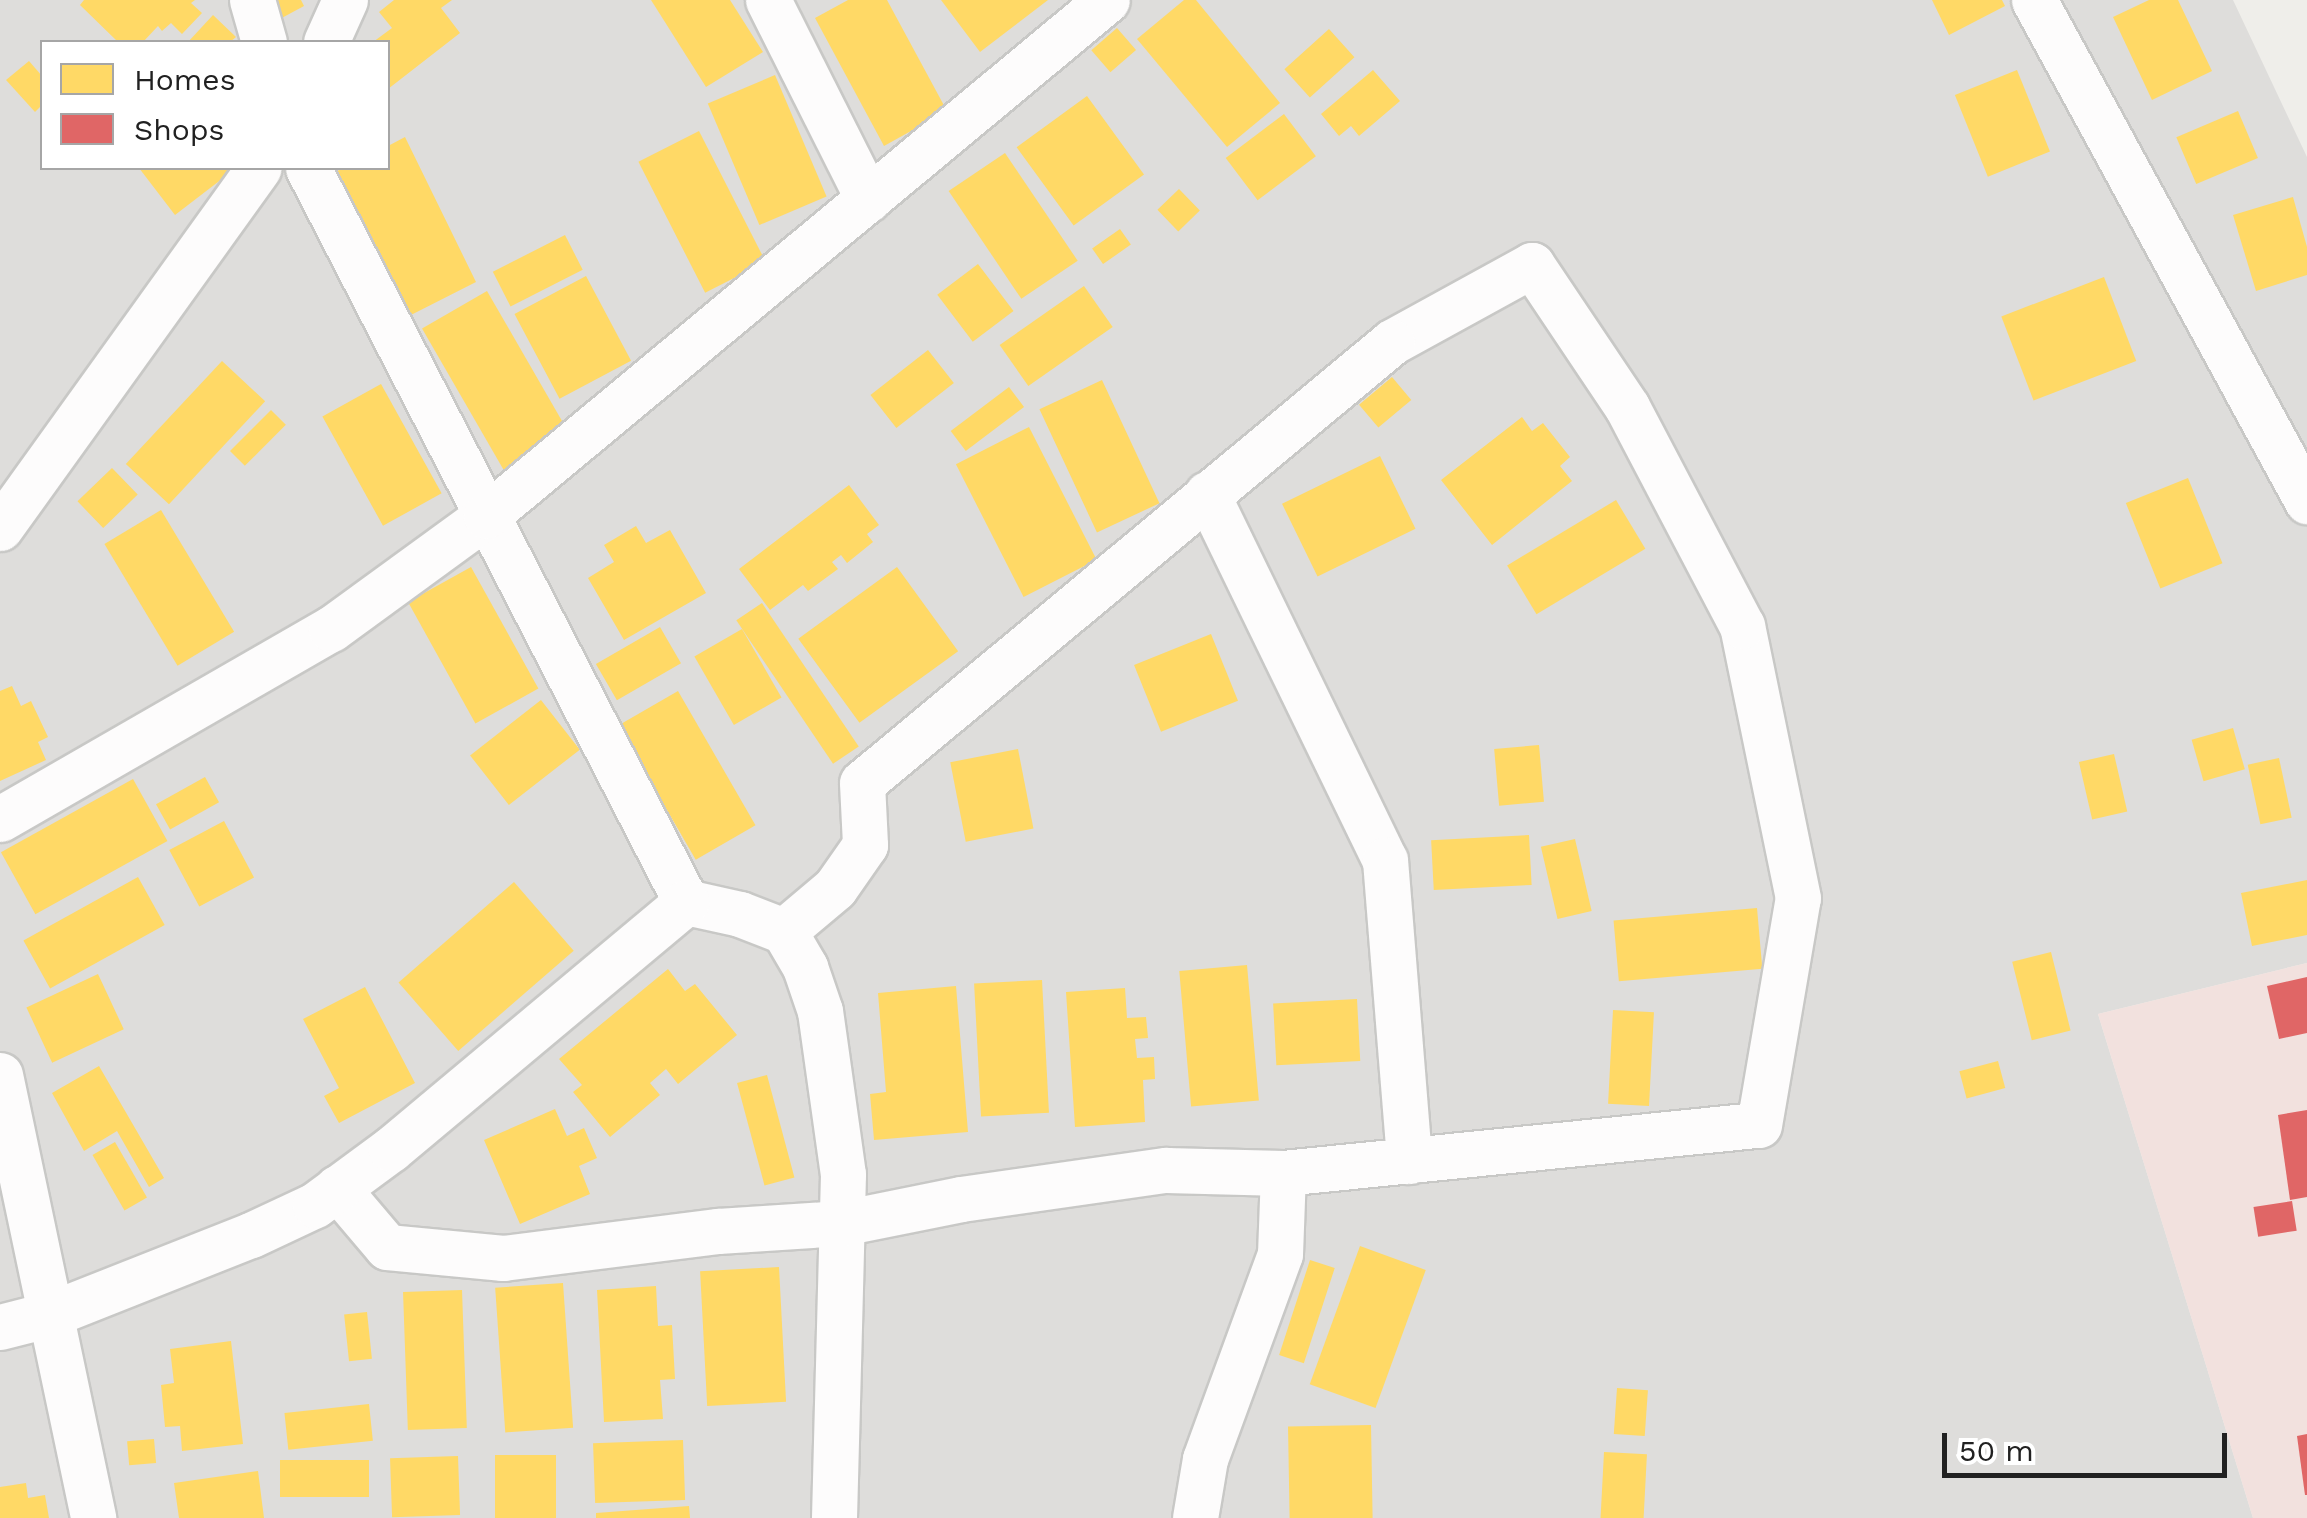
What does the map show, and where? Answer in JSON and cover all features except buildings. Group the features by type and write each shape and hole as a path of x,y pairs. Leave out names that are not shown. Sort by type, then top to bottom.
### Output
{"street":[{"path":"252,0 263,40"},
{"path":"327,40 345,0"},
{"path":"768,0 868,199"},
{"path":"0,819 331,630 486,516 1107,0"},
{"path":"2034,0 2307,502"},
{"path":"0,528 258,170"},
{"path":"309,170 686,902"},
{"path":"337,1188 386,1247 502,1258 718,1230 842,1222 960,1199 1166,1170 1283,1173 1759,1125 1798,898 1742,626 1626,407 1532,266 1392,342 862,783 864,844 835,888 784,931"},
{"path":"1207,494 1385,860 1409,1161"},
{"path":"686,902 740,914 784,931 805,967 820,1011 843,1174 834,1518"},
{"path":"0,1327 51,1314 252,1235 315,1204 391,1148 686,902"},
{"path":"0,1075 93,1518"},
{"path":"1195,1518 1205,1460 1280,1254 1283,1173"}],"shaded area":[{"path":"0,0 2233,0 2307,157 2307,963 2098,1014 2253,1518 0,1518"},
{"path":"2307,963 2307,1518 2253,1518 2098,1014"}]}
